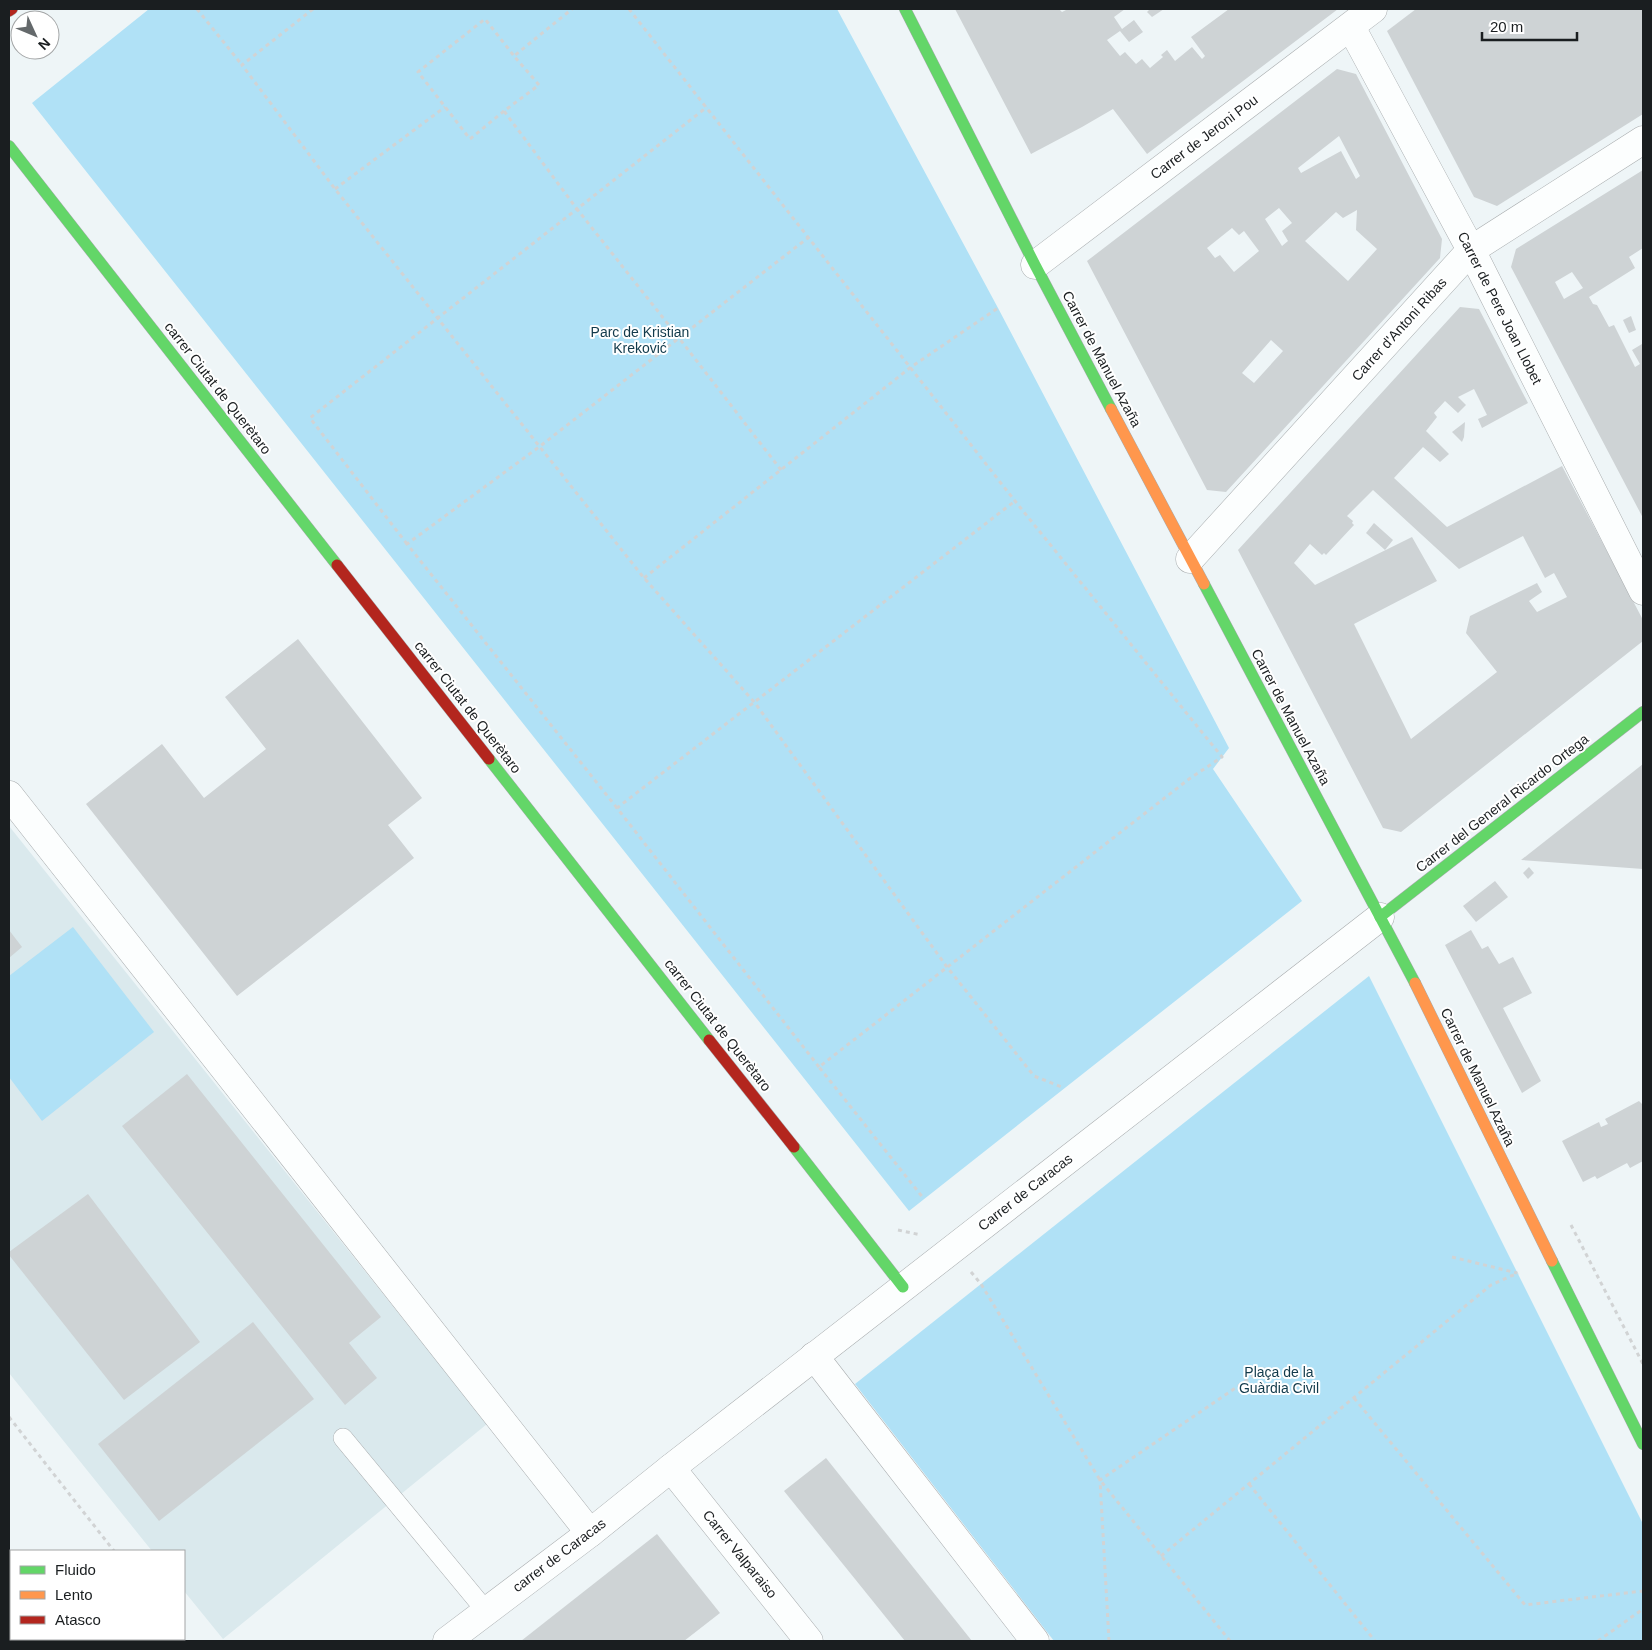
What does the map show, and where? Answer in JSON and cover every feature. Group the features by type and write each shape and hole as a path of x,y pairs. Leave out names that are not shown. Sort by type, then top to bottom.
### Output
{"street":[{"name":"Carrer de Manuel Azaña","path":"905,9 1035,265 1380,917 1643,1444"},
{"name":"Carrer de Jeroni Pou","path":"1035,265 1373,9"},
{"name":"Carrer de Pere Joan Llobet","path":"1351,27 1471,250 1643,591"},
{"name":"Carrer d'Antoni Ribas","path":"1190,560 1471,250 1643,140"},
{"name":"carrer Ciutat de Querètaro","path":"9,146 903,1287"},
{"name":"Carrer del General Ricardo Ortega","path":"1380,917 1643,712"},
{"path":"9,795 590,1533"},
{"name":"Carrer de Caracas","path":"671,1468 1380,917"},
{"path":"814,1356 1035,1641"},
{"name":"carrer de Caracas","path":"447,1641 590,1533 671,1468"},
{"name":"Carrer Valparaiso","path":"671,1468 809,1641"}],"lane":[{"path":"343,1438 486,1611"}],"path":[{"path":"197,9 242,65 335,189 644,578 754,703 947,967 1034,1076 1064,1088"},
{"path":"242,65 312,9"},
{"path":"514,56 572,9"},
{"path":"629,9 1015,501 1222,757 1189,779 819,1067"},
{"path":"485,19 514,56 540,85 470,139 418,72 485,19"},
{"path":"335,189 445,107"},
{"path":"707,107 310,418 406,544 617,808 924,1199"},
{"path":"504,111 577,209 781,470"},
{"path":"406,544 539,447 808,236"},
{"path":"644,578 911,367 998,308"},
{"path":"617,808 1015,501"},
{"path":"1570,1223 1643,1364"},
{"path":"892,1229 920,1236 928,1230"},
{"path":"952,1249 981,1284 1100,1480 1230,1641"},
{"path":"1161,1556 1492,1285 1518,1273 1452,1257"},
{"path":"1100,1480 1265,1368"},
{"path":"1354,1398 1525,1605 1643,1591"},
{"path":"9,1417 113,1550"},
{"path":"1100,1480 1109,1641"},
{"path":"1249,1484 1375,1641"},
{"path":"1598,1641 1643,1609"}],"shaded area":[{"path":"9,826 487,1424 223,1639 185,1592 185,1550 151,1550 9,1373"}],"green space":[{"name":"Parc de Kristian Kreković","path":"149,9 837,9 998,308 1229,748 1213,769 1302,901 909,1211 32,103"},
{"path":"73,927 154,1032 42,1121 9,1077 9,976"},
{"name":"Plaça de la Guàrdia Civil","path":"1369,976 1643,1524 1643,1641 1054,1641 855,1384"}],"building":[{"path":"955,9 1059,9 1062,12 1068,9 1125,9 1114,17 1122,29 1134,20 1143,32 1129,42 1120,31 1107,40 1120,56 1125,52 1136,64 1142,59 1150,68 1163,57 1161,55 1167,50 1175,61 1192,47 1202,59 1205,56 1191,37 1229,9 1338,9 1147,154 1113,109 1031,154"},
{"path":"1150,9 1164,9 1152,17 1147,12"},
{"path":"1416,9 1643,9 1643,114 1497,206 1474,197 1387,31"},
{"path":"1337,69 1356,74 1442,239 1440,258 1226,492 1207,490 1087,261","holes":["1339,136 1360,176 1356,179 1341,151 1301,173 1298,168","1279,208 1292,223 1282,231 1288,241 1282,246 1265,219","1357,210 1356,230 1377,249 1348,281 1305,241 1336,212 1343,218","1232,228 1239,235 1244,231 1259,251 1234,272 1220,255 1215,258 1207,248","1271,340 1283,351 1254,383 1242,373"]},
{"path":"1643,170 1643,248 1629,257 1635,268 1589,297 1593,304 1597,305 1609,327 1614,325 1635,367 1640,364 1632,350 1642,344 1643,346 1643,518 1511,267 1516,249","holes":["1572,272 1583,288 1564,299 1555,282"]},
{"path":"1460,307 1479,309 1528,403 1482,428 1478,419 1487,415 1474,389 1458,397 1466,405 1458,413 1445,401 1434,413 1437,417 1426,431 1449,454 1440,462 1423,447 1394,478 1447,527 1562,466 1643,620 1643,641 1401,832 1383,828 1238,550","holes":["1373,490 1459,569 1523,536 1545,578 1554,573 1567,597 1537,612 1529,601 1542,592 1537,583 1470,616 1466,633 1497,672 1411,739 1354,624 1437,581 1412,537 1315,585 1294,563 1310,544 1322,555 1324,553 1326,555 1354,525 1353,521 1347,516"]},
{"path":"1631,316 1636,330 1629,333 1623,320"},
{"path":"1465,422 1464,437 1462,442 1452,432"},
{"path":"1374,523 1393,540 1385,550 1366,533"},
{"path":"298,639 422,798 388,825 414,858 237,996 86,804 162,744 204,798 266,749 225,697"},
{"path":"1643,764 1643,869 1521,860"},
{"path":"1529,867 1534,873 1528,879 1523,873"},
{"path":"1495,881 1508,897 1476,922 1463,906"},
{"path":"9,930 22,947 9,958"},
{"path":"1471,930 1482,949 1488,946 1499,964 1513,957 1532,993 1503,1008 1541,1081 1522,1093 1445,945"},
{"path":"187,1074 381,1317 349,1343 377,1378 345,1405 122,1126"},
{"path":"1639,1101 1643,1105 1643,1161 1630,1168 1627,1163 1597,1179 1595,1176 1583,1182 1562,1141 1599,1122 1601,1127 1608,1124 1605,1119"},
{"path":"88,1194 200,1342 124,1400 9,1255 9,1252"},
{"path":"253,1322 314,1399 159,1521 98,1444"},
{"path":"826,1458 972,1641 905,1641 784,1491"},
{"path":"657,1534 720,1613 684,1641 521,1641"}],"traffic: fast":[{"path":"905,9 1035,265 1111,409"},
{"path":"9,146 337,565"},
{"path":"1204,584 1415,983"},
{"path":"1380,917 1643,712"},
{"path":"489,759 709,1040"},
{"path":"794,1147 903,1287"},
{"path":"1552,1261 1643,1444"}],"traffic: slow":[{"path":"1111,409 1204,584"},
{"path":"1415,983 1552,1261"}],"traffic: jam":[{"path":"337,565 489,759"},
{"path":"709,1040 794,1147"}]}
